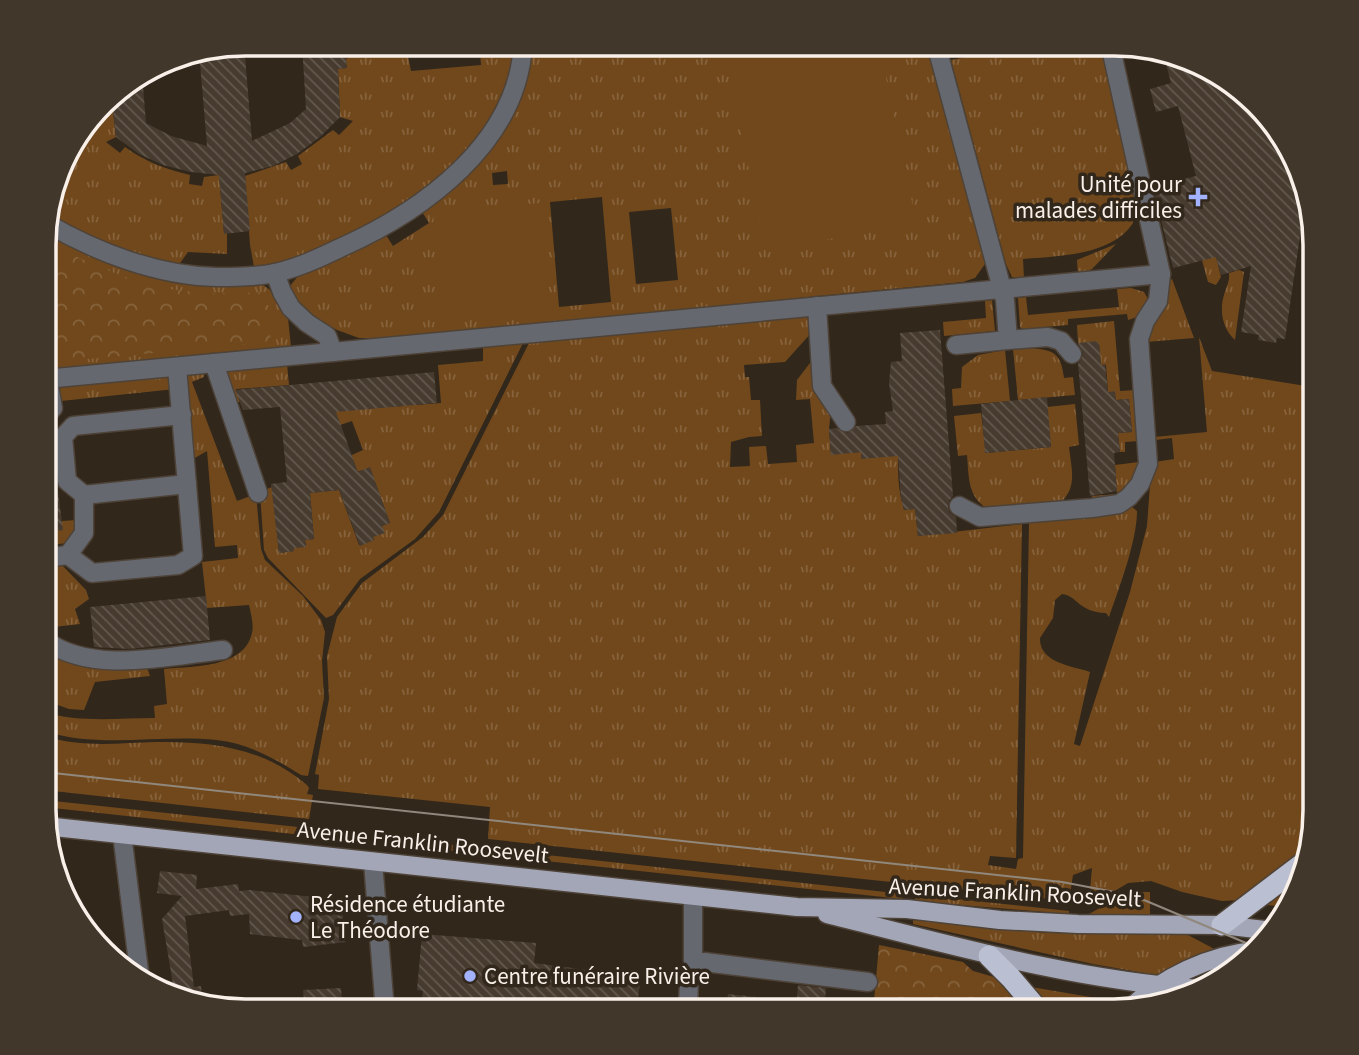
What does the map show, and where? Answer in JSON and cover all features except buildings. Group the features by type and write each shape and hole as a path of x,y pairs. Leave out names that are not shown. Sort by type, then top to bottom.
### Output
{"highway":[{"path":"1222,925 1293,871"},
{"path":"989,956 1029,999"}],"main road":[{"name":"Avenue Franklin Roosevelt","path":"57,827 797,907 907,909 1000,920 1078,924 1222,925 1260,929"},
{"name":"Avenue Franklin Roosevelt","path":"797,907 989,956 1156,986 1179,988"},
{"path":"1144,996 1156,986 1214,960 1234,955"}],"street":[{"path":"57,228 120,257 190,276 275,274 310,262 385,225 419,204 450,178 480,148 502,116 520,73 521,56"},
{"path":"939,56 1006,304 1008,340"},
{"path":"959,506 979,517 1119,504 1135,491 1148,464 1139,339 1145,321 1158,302 1161,274 1113,56"},
{"path":"275,274 292,308 307,323 327,336 333,352"},
{"path":"56,378 1161,274"},
{"path":"817,306 822,386 846,422"},
{"path":"956,345 1048,337 1061,341 1072,354"},
{"path":"214,363 258,493"},
{"path":"56,557 68,555 92,573 178,565 193,556 177,367"},
{"path":"182,415 73,426 63,437 67,481 84,495 187,484"},
{"path":"68,555 84,533 84,495"},
{"path":"56,648 77,656 114,661 223,650"},
{"path":"122,834 138,966"},
{"path":"373,862 384,999"},
{"path":"688,999 689,978 693,969 693,896"},
{"path":"693,969 705,962 868,982"}],"green space":[{"path":"351,56 408,56 411,71 481,65 480,56 513,58 506,88 486,125 444,174 392,213 364,230 280,264 254,267 245,176 286,162 291,170 302,164 298,156 333,130 339,135 353,121 340,117 338,69 347,68 346,59"},
{"path":"530,56 931,56 985,264 975,278 963,282 388,338 359,338 337,330 301,310 288,292 299,275 384,232 393,246 429,223 421,210 453,183","holes":["507,171 508,184 493,185 492,173","602,197 611,302 559,307 550,202","671,208 678,280 636,284 629,212"]},
{"path":"725,56 882,56 916,221 766,252"},
{"path":"972,56 1104,56 1138,198 1133,200 1133,223 1124,234 1112,242 1083,252 1023,259 1024,279 1012,277 1006,264 951,60"},
{"path":"113,109 116,137 106,142 120,153 125,147 156,164 190,175 189,184 202,186 204,177 219,175 224,233 227,233 227,254 188,252 178,266 110,246 58,220 62,196 75,161 95,130"},
{"path":"540,203 550,310 442,320 433,213"},
{"path":"1206,216 1221,277 1216,285 1208,282 1200,253"},
{"path":"57,233 111,260 262,284 270,290 288,318 291,347 56,371"},
{"path":"1116,244 1092,269 1078,275 1077,260"},
{"path":"56,246 98,266 154,285 201,293 267,292 271,342 56,362"},
{"path":"1239,270 1244,272 1235,340 1225,325 1222,307 1229,273"},
{"path":"1172,279 1194,338 1146,342 1150,326 1165,306 1167,282"},
{"path":"1131,288 1144,292 1148,299 1144,311 1132,319 1128,320 1127,314 1068,319 1068,325 1020,327 1018,298 1026,297 1028,315 1119,307 1117,289"},
{"path":"992,300 995,331 944,336 943,322 986,318 985,301"},
{"path":"811,315 812,332 785,362 744,365 745,377 749,377 751,400 760,400 762,436 731,442 730,467 750,466 749,447 766,446 768,464 797,462 796,445 814,443 810,399 796,400 797,380 813,359 831,409 831,454 861,452 861,458 899,450 898,480 902,503 904,510 915,509 918,536 1022,524 1016,858 990,856 988,865 1016,869 1018,859 1023,858 1029,523 1101,516 1132,507 1137,511 1131,550 1109,617 1106,613 1090,610 1062,594 1055,600 1053,618 1040,638 1041,646 1051,658 1090,672 1074,744 1080,746 1130,592 1147,526 1150,485 1155,462 1174,459 1172,438 1155,440 1154,437 1207,432 1199,337 1212,371 1303,386 1303,823 1298,856 1241,900 1222,901 1182,892 1151,881 1128,883 1098,901 1089,903 1092,868 1073,875 1069,901 488,839 490,807 318,789 319,775 315,774 329,699 327,656 337,617 362,583 423,537 443,515 530,341"},
{"path":"1114,321 1120,391 1135,390 1139,441 1125,442 1125,452 1120,452 1118,433 1132,432 1129,399 1116,400 1114,392 1108,392 1106,365 1101,365 1099,344 1078,343 1077,325"},
{"path":"524,341 439,512 415,539 360,579 333,615 326,618 268,558 264,550 260,492 272,487 279,553 294,551 294,548 306,546 305,540 314,539 310,493 339,490 359,545 374,540 373,537 382,526 390,523 370,468 353,473 352,455 363,450 352,421 340,425 312,412 404,406 415,398 416,405 441,403 438,365 483,361 483,346"},
{"path":"1013,349 1046,350 1059,358 1064,378 1073,377 1075,395 1018,400"},
{"path":"1005,350 1010,401 953,406 952,389 961,388 962,367 978,355"},
{"path":"287,364 289,385 236,389 240,402 235,402 227,371"},
{"path":"204,372 204,377 192,382 237,501 256,494 261,549 265,560 303,596 321,620 325,632 322,661 324,698 308,776 239,744 217,740 108,740 56,734 56,715 85,719 155,718 154,706 167,704 164,669 202,666 228,659 247,645 252,633 249,605 207,608 202,562 238,558 237,545 215,547 207,451 193,459 185,373"},
{"path":"173,375 175,389 61,401 59,387"},
{"path":"1075,404 1079,445 1069,447 1072,483 1061,502 988,509 981,504 970,485 967,455 958,456 954,416 981,413 986,453 1051,447 1047,407"},
{"path":"1139,462 1128,493 1092,502 1092,496 1117,494 1115,465"},
{"path":"77,520 75,530 66,543 56,544 56,531 62,530 62,521"},
{"path":"56,563 60,563 86,590 89,599 75,609 80,624 56,627"},
{"path":"56,656 69,663 92,669 143,667 148,670 150,676 95,682 84,710 56,704"},
{"path":"56,739 114,744 197,743 236,749 273,763 307,785 307,794 313,795 309,819 56,791"},
{"path":"56,801 335,831 340,835 340,839 56,808"},
{"path":"427,842 904,894 902,899 424,848"},
{"path":"1150,892 1150,915 1089,914 1125,894"},
{"path":"1285,892 1277,906 1266,905"},
{"path":"919,895 1069,911 1069,914 915,901"},
{"path":"913,920 1048,933 1188,935 1218,951 1161,976 1093,964 913,924"},
{"path":"879,945 963,962 973,971 1001,979 1019,999 874,999"},
{"path":"1031,987 1102,999 1040,999"}],"tram line":[{"path":"56,773 1062,882 1144,900 1247,944"}],"place":[{"name":"Unité pour malades difficiles","path":"1198,197"},
{"name":"Résidence étudiante Le Théodore","path":"296,917"},
{"name":"Centre funéraire Rivière","path":"470,976"}]}
